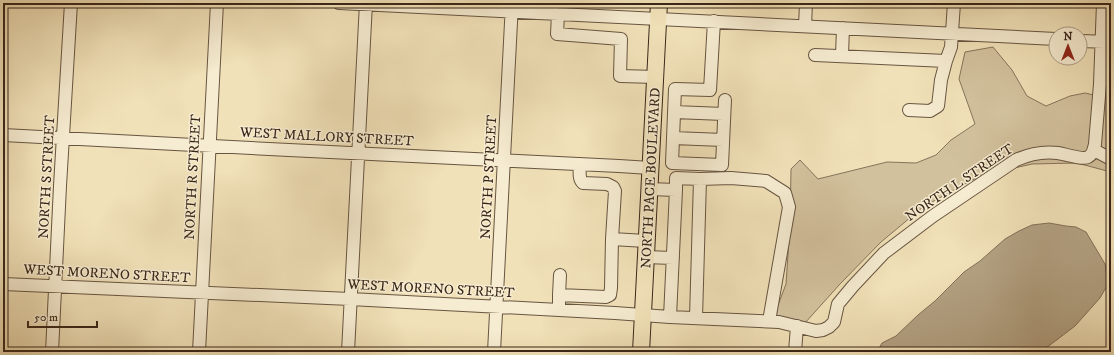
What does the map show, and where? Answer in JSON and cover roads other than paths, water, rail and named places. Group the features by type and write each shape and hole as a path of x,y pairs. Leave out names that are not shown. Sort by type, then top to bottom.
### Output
{"main road":[{"name":"NORTH PACE BOULEVARD","path":"640,352 660,3"}],"street":[{"name":"NORTH S STREET","path":"52,352 70,3"},
{"name":"NORTH R STREET","path":"199,352 217,3"},
{"path":"338,3 512,7 558,14 1048,39"},
{"path":"348,352 366,3"},
{"path":"805,26 806,3"},
{"path":"909,110 930,111 938,106 941,80 951,48 954,3"},
{"path":"1103,3 1106,42 1100,84 1094,150 1111,159"},
{"name":"NORTH P STREET","path":"494,352 512,7"},
{"path":"558,14 557,34 621,39 620,76 656,77"},
{"path":"714,21 710,90 675,89 672,163 722,165 725,100"},
{"path":"842,55 843,28"},
{"path":"1088,41 1106,42"},
{"path":"815,55 842,55 946,61"},
{"path":"674,112 724,114"},
{"name":"WEST MALLORY STREET","path":"3,135 650,168"},
{"path":"673,138 723,140"},
{"name":"NORTH L STREET","path":"838,304 852,286 884,253 933,216 1016,160 1027,155 1040,152 1058,153 1084,158 1089,157 1094,150"},
{"path":"559,295 606,297 610,295 615,191 613,187 607,184 583,183 580,178 580,164"},
{"path":"670,317 676,178 731,178 766,181 785,193 789,207 769,321"},
{"path":"696,318 700,179"},
{"path":"649,189 676,190"},
{"path":"612,239 646,241"},
{"path":"645,257 673,258"},
{"path":"559,310 560,275"},
{"name":"WEST MORENO STREET","path":"3,284 350,299 769,321 816,331 826,328 834,322 838,304"},
{"path":"795,352 797,326"}]}
